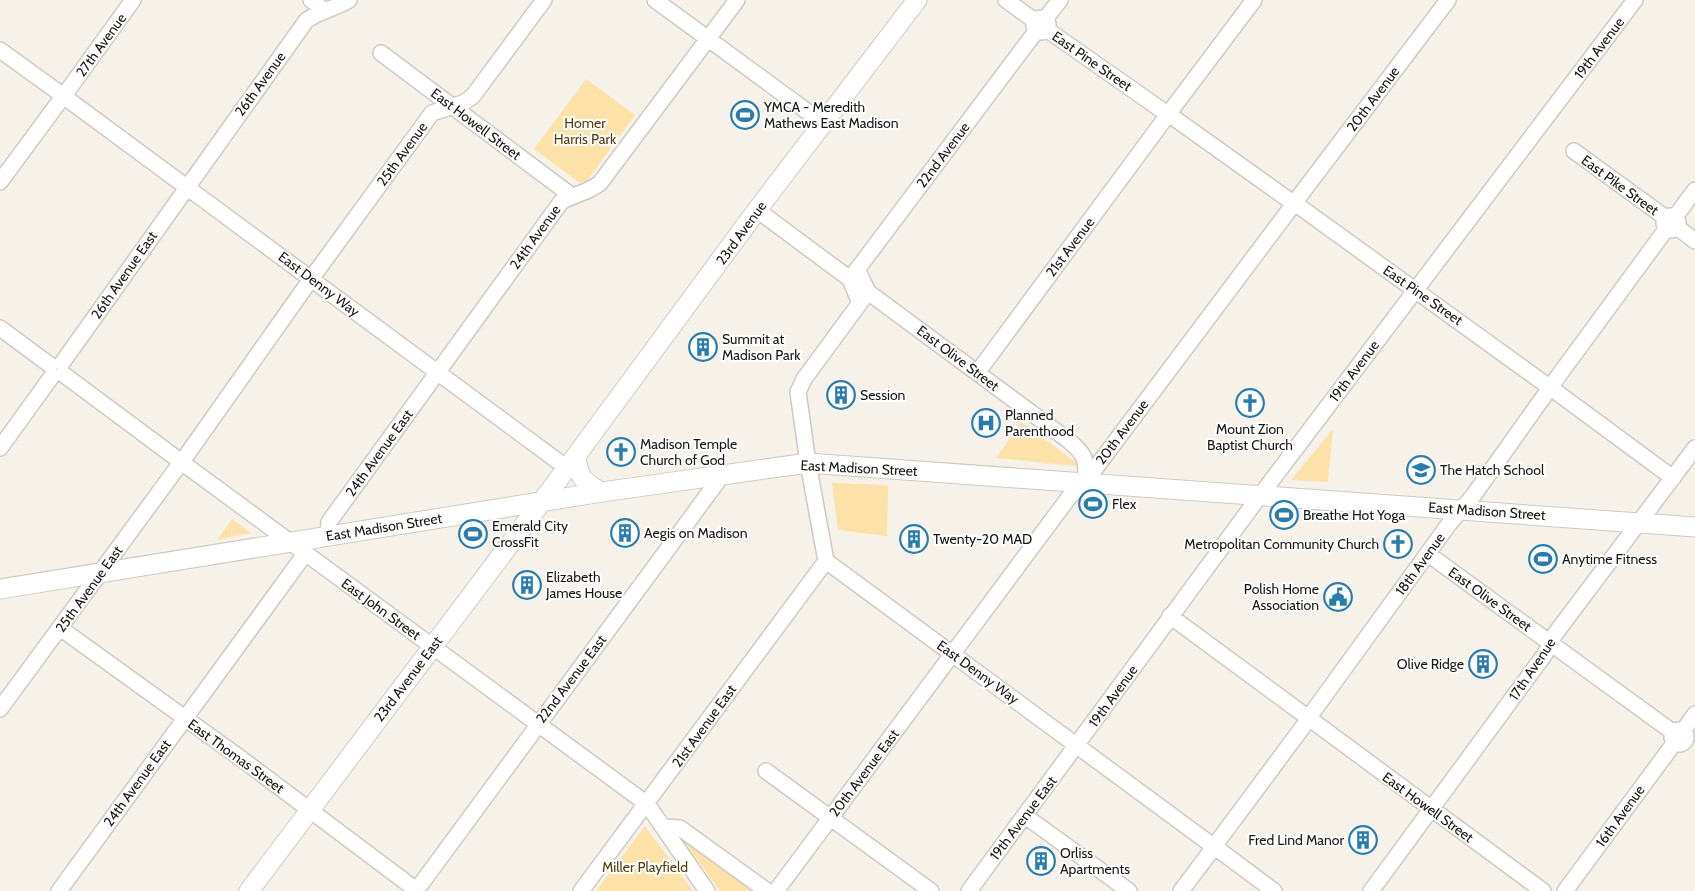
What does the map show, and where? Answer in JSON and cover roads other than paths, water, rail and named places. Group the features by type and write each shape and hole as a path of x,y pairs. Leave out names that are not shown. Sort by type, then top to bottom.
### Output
{"main road":[{"name":"23rd Avenue","path":"572,462 757,210 917,0"},
{"path":"572,462 584,482 602,492"},
{"name":"23rd Avenue East","path":"249,891 540,502 572,462"},
{"name":"East Madison Street","path":"0,589 602,492 808,463 1695,527"}],"street":[{"name":"27th Avenue","path":"0,182 133,0"},
{"path":"311,0 325,11"},
{"name":"26th Avenue","path":"186,186 306,20 336,8 349,0"},
{"name":"25th Avenue","path":"311,278 432,113 463,103 473,96 544,0"},
{"path":"656,0 823,124"},
{"name":"24th Avenue","path":"437,372 561,202 572,196 584,194 600,183 737,0"},
{"name":"East Pine Street","path":"1006,0 1294,203 1550,387 1672,478"},
{"name":"22nd Avenue","path":"853,274 1060,0"},
{"name":"21st Avenue","path":"977,373 1254,0"},
{"name":"20th Avenue","path":"952,654 1070,496 1085,482 1448,0"},
{"name":"19th Avenue","path":"1077,745 1170,616 1635,0"},
{"name":"East Denny Way","path":"0,50 437,372 572,462"},
{"name":"East Howell Street","path":"381,52 572,196"},
{"name":"East Pike Street","path":"1574,151 1695,241"},
{"name":"26th Avenue East","path":"0,448 186,186"},
{"name":"18th Avenue","path":"1181,891 1449,524 1474,496 1550,387 1695,190"},
{"name":"East Olive Street","path":"757,210 853,274 864,297 977,373 1068,440 1085,457 1087,464 1085,482"},
{"name":"25th Avenue East","path":"0,709 182,462 311,278"},
{"path":"826,561 808,463 798,392 804,378 864,297"},
{"name":"East John Street","path":"0,328 647,804"},
{"name":"24th Avenue East","path":"328,536 330,522 437,372"},
{"name":"East Olive Street","path":"1068,440 1090,451"},
{"path":"1090,451 1094,452 1114,442"},
{"name":"17th Avenue","path":"1371,891 1545,654 1555,634 1695,448"},
{"path":"1090,451 1097,460 1096,466"},
{"name":"22nd Avenue East","path":"416,888 722,474"},
{"name":"24th Avenue East","path":"59,891 305,554"},
{"name":"East Olive Street","path":"1428,554 1682,739"},
{"name":"East Denny Way","path":"826,561 1274,891"},
{"name":"21st Avenue East","path":"581,891 826,561"},
{"name":"East Howell Street","path":"1170,616 1543,891"},
{"name":"East Thomas Street","path":"60,628 416,888"},
{"name":"20th Avenue East","path":"776,891 952,654"},
{"name":"16th Avenue","path":"1565,891 1682,739 1695,714"},
{"name":"19th Avenue East","path":"969,891 1077,745"},
{"path":"766,771 931,891"},
{"path":"647,804 707,891"},
{"path":"1025,816 1129,891"},
{"path":"663,827 680,828 767,891"}],"place":[{"name":"YMCA - Meredith Mathews East Madison","path":"745,115"},
{"name":"Summit at Madison Park","path":"703,347"},
{"name":"Session","path":"841,395"},
{"name":"Mount Zion Baptist Church","path":"1250,403"},
{"name":"Planned Parenthood","path":"986,423"},
{"name":"Madison Temple Church of God","path":"621,452"},
{"name":"The Hatch School","path":"1421,470"},
{"name":"Flex","path":"1093,504"},
{"name":"Breathe Hot Yoga","path":"1284,515"},
{"name":"Aegis on Madison","path":"625,533"},
{"name":"Emerald City CrossFit","path":"473,534"},
{"name":"Twenty-20 MAD","path":"914,539"},
{"name":"Metropolitan Community Church","path":"1398,544"},
{"name":"Anytime Fitness","path":"1543,559"},
{"name":"Elizabeth James House","path":"527,585"},
{"name":"Polish Home Association","path":"1338,597"},
{"name":"Olive Ridge","path":"1483,664"},
{"name":"Fred Lind Manor","path":"1363,840"},
{"name":"Orliss Apartments","path":"1041,861"}],"park label":[{"name":"Homer Harris Park","path":"585,132"},
{"name":"Miller Playfield","path":"645,867"}]}
